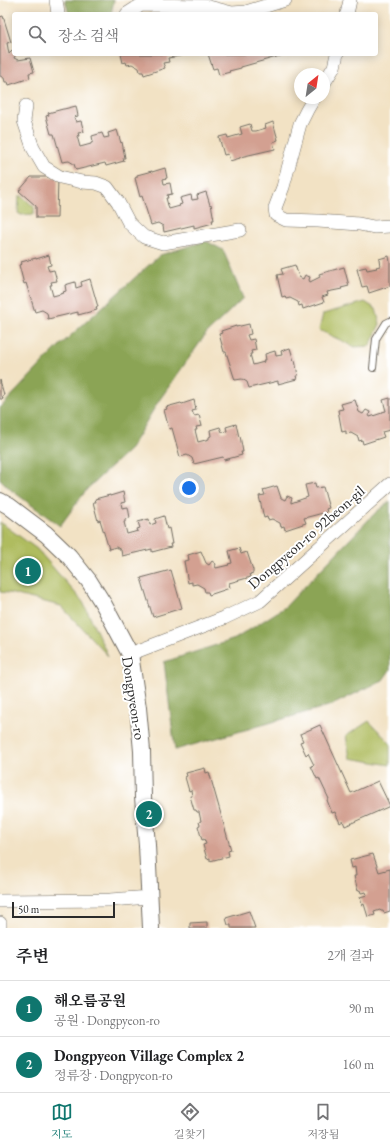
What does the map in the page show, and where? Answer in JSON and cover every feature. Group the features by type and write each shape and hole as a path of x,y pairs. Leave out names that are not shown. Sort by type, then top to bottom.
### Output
{"street":[{"path":"56,0 58,12"},
{"path":"246,12 285,0"},
{"path":"347,12 350,0"},
{"path":"130,12 141,5 205,6 228,12"},
{"path":"330,73 334,67 337,56"},
{"path":"310,104 300,124 283,187 275,208 276,215 286,220 359,224 374,227 390,226"},
{"path":"26,106 24,121 33,148 44,167 60,177 82,182 96,183 107,187 118,202 129,223 144,237 163,244 240,230"},
{"name":"Dongpyeon-ro 92beon-gil","path":"130,654 224,618 260,601 390,484"},
{"name":"Dongpyeon-ro","path":"0,500 46,534 69,556 89,581 104,605 130,654 138,708 142,751 143,797 151,928"},
{"path":"0,901 110,900 150,897"},
{"path":"0,923 0,928"}],"lane":[{"path":"373,368 376,339 386,323 390,321"}],"green space":[{"path":"65,0 114,0 111,12 68,12"},
{"path":"19,196 22,196 34,207 34,214 21,215 18,213"},
{"path":"206,241 223,250 243,298 206,334 158,402 130,449 87,489 60,526 11,490 0,479 0,408 57,348 160,255"},
{"path":"365,302 376,309 380,324 370,346 355,347 319,330 323,314"},
{"path":"390,501 390,670 383,680 332,705 175,750 164,662 235,639 285,607 375,513"},
{"path":"0,522 37,549 83,602 108,656 61,606 0,592"},
{"path":"369,721 390,743 390,765 350,758 346,736"}],"building":[{"path":"3,16 11,42 7,43 9,54 12,51 12,56 15,56 14,58 18,60 30,58 34,72 29,73 30,78 9,85 8,82 5,82 4,78 0,76 0,17"},
{"path":"121,56 179,56 168,58 169,62 163,63 165,68 144,75 143,72 140,72 139,68 132,64 127,65 126,62 123,63"},
{"path":"209,56 280,56 219,75 217,68 213,69"},
{"path":"76,106 78,116 74,117 76,122 81,121 84,132 78,133 79,136 77,136 80,147 91,144 93,142 92,136 102,133 104,138 109,137 108,133 117,130 121,143 122,142 125,158 123,158 124,161 106,166 105,163 76,170 74,164 69,161 62,162 54,134 51,134 46,116 49,115 48,113"},
{"path":"273,122 278,140 273,142 275,149 240,157 230,161 228,154 224,155 219,137 227,135 228,138 242,134 240,127 250,124 252,131 256,131 266,128 265,125"},
{"path":"165,168 167,178 163,179 164,184 170,183 172,194 167,195 168,198 166,198 169,209 182,204 180,198 191,195 192,200 198,199 197,195 206,192 210,205 211,204 214,220 212,220 213,223 194,228 194,225 164,232 163,226 158,223 151,225 142,196 140,197 135,178 137,175"},
{"path":"31,177 58,177 57,218 36,218 36,206 19,191"},
{"path":"49,255 51,265 47,266 49,271 54,270 57,281 51,282 52,285 50,285 53,296 64,293 63,292 66,291 65,285 75,282 76,288 82,286 81,282 90,279 98,307 96,307 97,310 78,315 78,312 48,319 47,313 42,310 35,312 26,283 24,284 19,265 22,264 21,262"},
{"path":"389,256 390,286 369,293 367,286 362,287 357,269 366,267 367,270 377,268 376,267 380,266 379,259"},
{"path":"295,265 299,277 303,279 305,275 310,277 310,282 320,277 319,274 344,267 349,286 327,292 328,295 322,297 324,302 303,309 302,305 299,306 298,302 290,298 286,299 285,296 282,297 277,275 283,274 281,269"},
{"path":"249,324 251,334 247,335 249,340 254,339 256,350 251,351 252,354 250,354 253,365 264,362 263,360 266,360 265,354 275,351 276,356 282,355 281,351 290,348 294,361 295,360 298,376 296,376 297,379 278,384 278,381 249,388 247,382 242,379 235,380 219,334 222,333 221,331 236,326"},
{"path":"0,380 4,395 2,396 3,399 0,399"},
{"path":"390,398 390,430 382,432 384,437 363,444 362,440 359,441 358,437 351,433 346,434 346,431 342,432 338,410 343,409 341,404 355,400 359,412 363,414 366,410 370,412 370,417 386,411 383,400"},
{"path":"194,400 196,410 192,411 194,416 199,415 202,426 196,427 197,430 195,430 198,442 209,439 211,436 210,430 220,427 222,432 227,431 226,427 236,424 239,437 240,436 243,452 241,452 242,455 224,460 223,457 194,464 192,458 187,455 180,457 172,428 169,429 164,410 167,409 166,407"},
{"path":"315,483 316,488 323,487 329,508 326,509 327,512 304,518 306,523 285,530 284,526 281,527 280,523 272,519 268,520 267,517 264,518 259,496 265,495 263,490 277,486 281,498 285,500 287,496 292,498 291,503 308,497 305,485"},
{"path":"123,492 125,502 121,503 122,508 128,507 130,518 125,519 124,522 127,534 138,531 137,529 140,528 138,522 149,519 150,525 156,523 155,519 164,516 167,529 169,528 172,544 170,544 171,547 152,552 152,549 122,556 121,550 116,547 109,549 100,520 98,521 93,502 96,502 95,499"},
{"path":"239,548 241,554 247,552 253,570 253,573 250,574 251,577 229,583 230,588 209,595 208,592 205,592 204,588 197,584 192,585 192,582 188,583 184,561 189,560 188,555 201,551 206,563 209,565 212,561 216,564 216,568 232,563 229,551"},
{"path":"171,570 182,608 153,617 141,578"},
{"path":"320,725 351,793 378,781 390,806 345,826 343,821 340,823 335,812 332,813 327,800 329,799 319,778 317,779 311,766 314,765 308,753 306,755 300,742 303,741 300,734"},
{"path":"205,768 206,773 209,772 231,850 228,851 229,856 210,861 210,858 207,859 203,845 206,844 204,839 202,840 198,826 200,825 199,822 201,821 199,812 194,810 190,796 192,796 191,790 189,791 185,777 187,776 186,773"},
{"path":"373,854 379,872 390,869 390,911 384,913 380,910 374,912 375,915 368,917 360,897 367,895 366,892 361,893 360,890 358,891 354,876 356,876 355,867 352,868 350,860"},
{"path":"249,911 255,928 231,928 231,925 228,925 226,918"},
{"path":"207,922 207,928 190,928 190,923"}],"place":[{"name":"해오름공원","path":"28,571"},
{"name":"Dongpyeon Village Complex 2","path":"149,814"}]}
